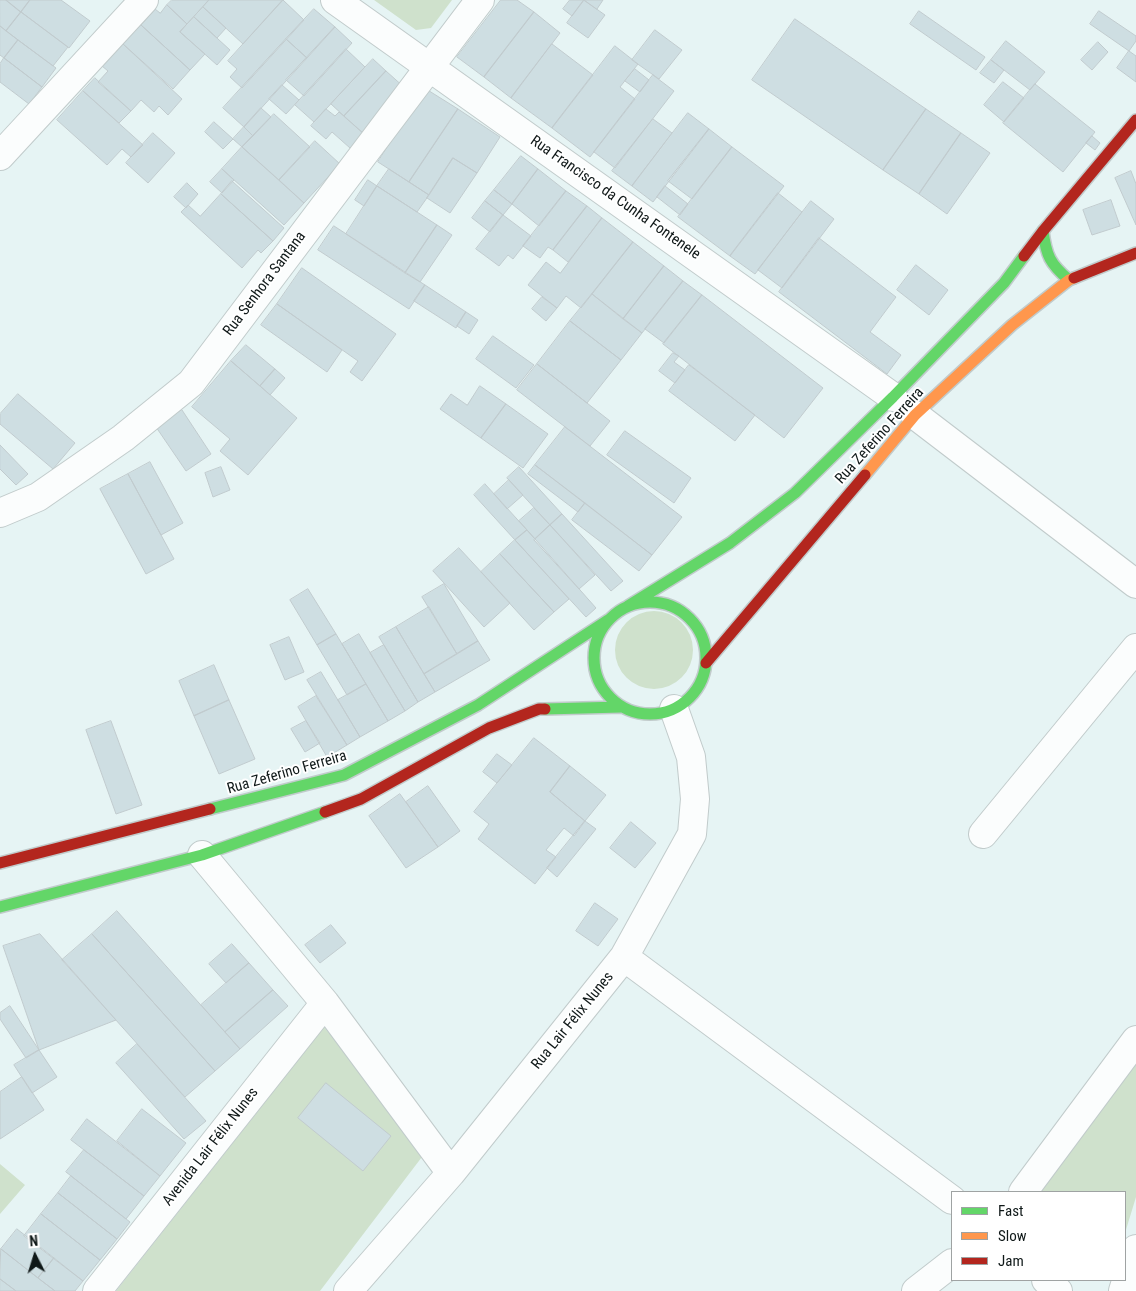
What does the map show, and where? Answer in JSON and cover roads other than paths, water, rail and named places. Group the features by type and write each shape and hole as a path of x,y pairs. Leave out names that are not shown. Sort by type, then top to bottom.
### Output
{"main road":[{"path":"1069,280 1054,267 1046,252 1043,231 1136,120"},
{"name":"Rua Zeferino Ferreira","path":"628,606 730,543 788,499 894,397 1004,284 1043,231"},
{"name":"Rua Zeferino Ferreira","path":"706,663 915,415 1012,325 1069,280 1136,253"},
{"path":"0,907 202,855 361,799 489,728 540,710 573,706 621,707 637,713 656,714 674,709 689,699 700,684 706,663 705,644 697,626 684,613 667,604 647,602 628,606 608,620 599,634 594,650 594,666 599,682 608,696 621,707"},
{"name":"Rua Zeferino Ferreira","path":"0,863 344,775 478,705 608,620"}],"street":[{"path":"0,156 144,0"},
{"name":"Rua Francisco da Cunha Fontenele","path":"335,0 894,397"},
{"name":"Rua Senhora Santana","path":"0,513 46,491 123,438 190,383 480,0"},
{"path":"915,415 1136,584"},
{"path":"983,834 1136,648"},
{"name":"Rua Lair Félix Nunes","path":"348,1291 451,1173 624,957 692,834 695,799 691,757 674,709"},
{"path":"202,855 325,1003 451,1173"},
{"path":"624,957 951,1199"},
{"name":"Avenida Lair Félix Nunes","path":"97,1291 325,1003"},
{"path":"1024,1191 1136,1040"},
{"path":"1123,1291 1136,1249"},
{"path":"916,1291 951,1264"},
{"path":"1047,1281 1058,1291"}]}
